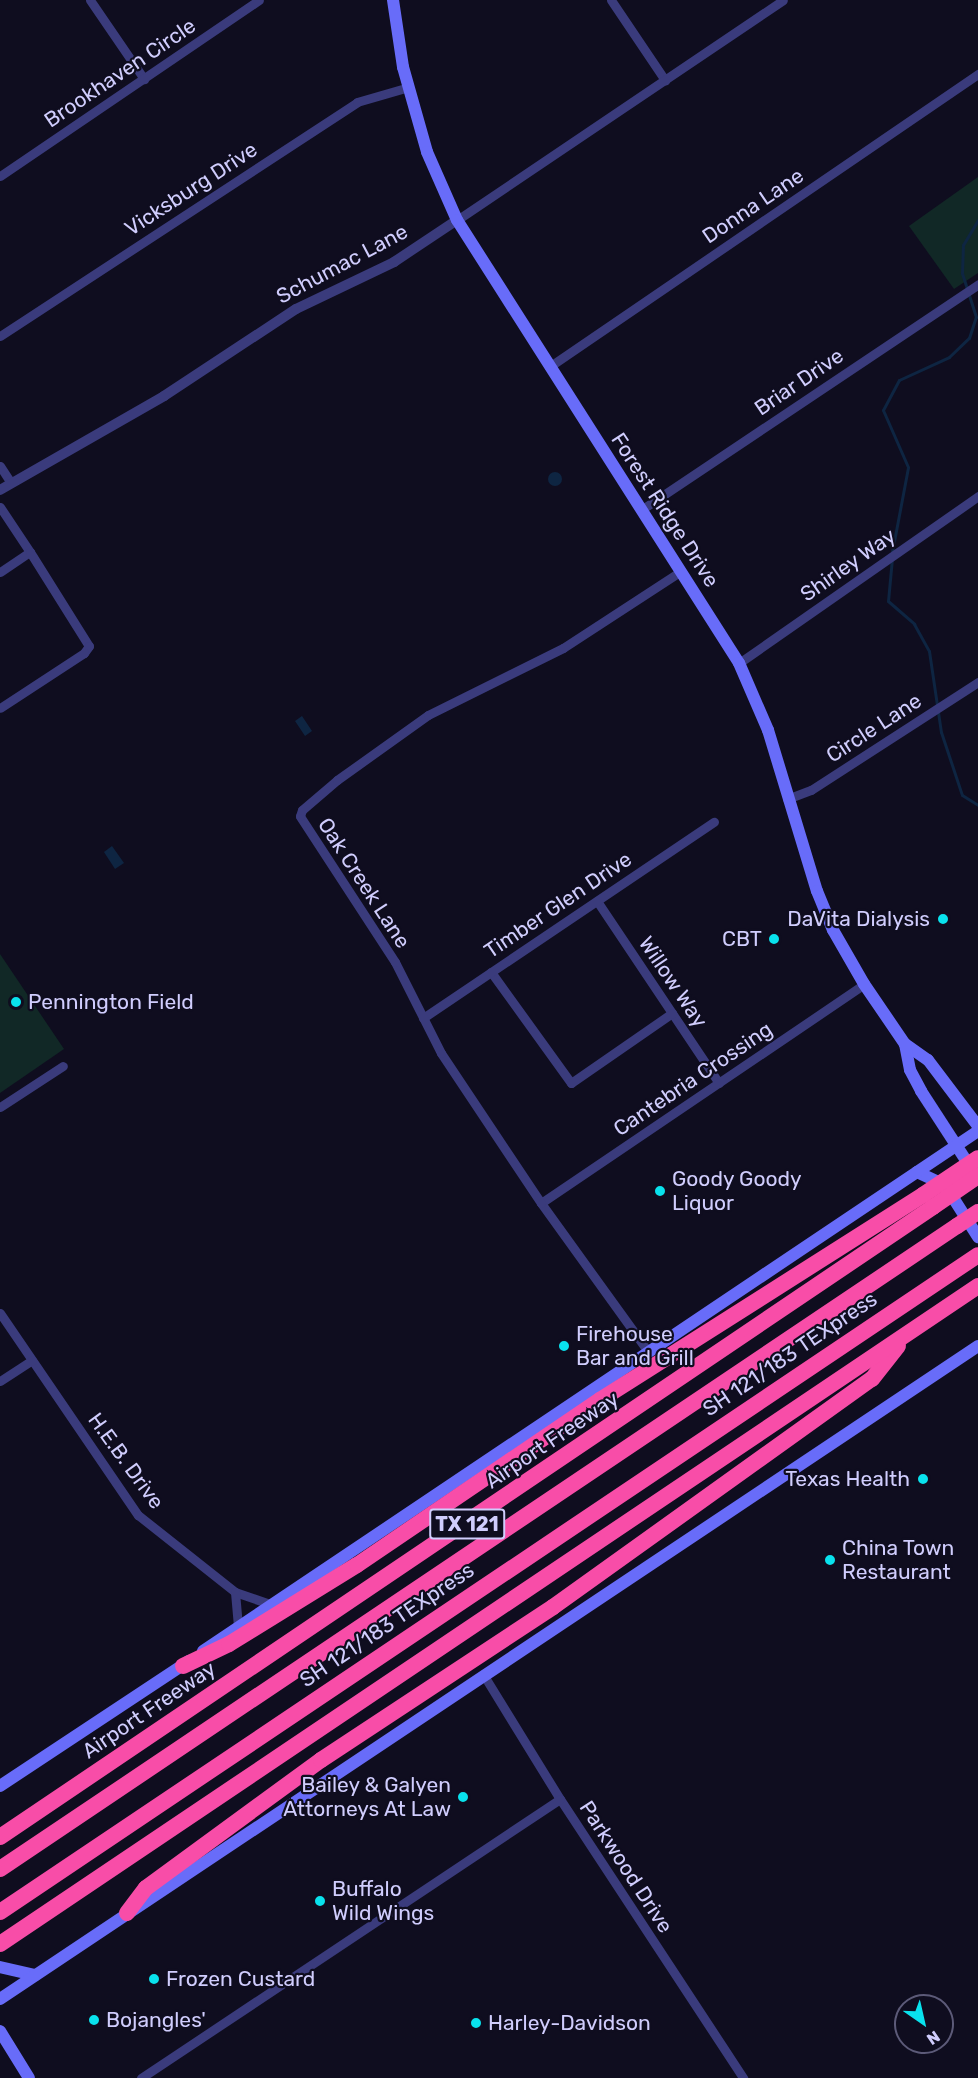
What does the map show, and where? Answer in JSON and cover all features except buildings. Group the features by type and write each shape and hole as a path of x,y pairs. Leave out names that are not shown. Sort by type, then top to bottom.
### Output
{"highway":[{"path":"183,1666 229,1644 357,1565 648,1368 928,1201 978,1158"},
{"name":"Airport Freeway","path":"0,1837 928,1201 978,1177"},
{"name":"SH 121/183 TEXpress","path":"0,1869 978,1212"},
{"name":"SH 121/183 TEXpress","path":"0,1912 977,1256"},
{"path":"0,1944 976,1288"},
{"path":"127,1913 146,1888 321,1760 553,1607 872,1379 910,1332"}],"main road":[{"name":"Forest Ridge Drive","path":"393,0 409,87 427,152 456,219 739,663 768,730 787,799 833,930 864,984 905,1044 928,1060 978,1126"},
{"name":"Forest Ridge Drive","path":"905,1044 910,1070 956,1146 978,1177"},
{"name":"Airport Freeway","path":"0,1786 183,1666 270,1604 647,1350 978,1131"},
{"path":"917,1172 945,1185 978,1237"},
{"path":"0,1999 483,1674 978,1346"},
{"path":"0,1967 35,1975"},
{"path":"0,2031 29,2078"}],"street":[{"path":"90,0 144,79"},
{"name":"Brookhaven Circle","path":"0,176 259,0"},
{"path":"611,0 665,80"},
{"name":"Schumac Lane","path":"0,490 164,396 296,309 394,262 783,0"},
{"name":"Donna Lane","path":"549,367 978,74"},
{"name":"Vicksburg Drive","path":"0,336 357,102 409,87"},
{"name":"Briar Drive","path":"641,510 976,286"},
{"path":"0,466 11,483"},
{"name":"Shirley Way","path":"739,663 978,496"},
{"path":"0,507 89,646 84,653 0,708"},
{"path":"0,572 30,552"},
{"name":"Oak Creek Lane","path":"647,1350 541,1203 441,1053 395,962 304,825 302,810 428,715 563,648 681,570"},
{"name":"Circle Lane","path":"787,799 811,790 978,682"},
{"name":"Timber Glen Drive","path":"423,1018 714,822"},
{"name":"Willow Way","path":"597,901 719,1083"},
{"path":"491,972 571,1083 672,1013"},
{"name":"Cantebria Crossing","path":"541,1203 864,984"},
{"path":"0,1107 63,1066"},
{"name":"H.E.B. Drive","path":"0,1313 138,1515 235,1592 270,1604"},
{"path":"0,1381 32,1360"},
{"path":"235,1592 238,1626"},
{"name":"Parkwood Drive","path":"483,1674 560,1799 743,2078"},
{"path":"141,2078 560,1799"}],"green space":[{"path":"978,177 978,273 954,289 909,226"},
{"name":"Pennington Field","path":"0,954 64,1049 0,1093"}],"water":[{"path":"552,472 558,472 562,479 558,486 552,486 548,482 548,476"},
{"path":"302,716 312,731 305,736 295,721"},
{"path":"112,846 124,863 115,869 104,852"}],"waterway":[{"path":"892,552 908,467 883,410 899,380 949,357 969,338 976,317 962,273 963,245 978,220"},
{"path":"892,558 888,601 914,624 929,651 941,732 962,795 978,805"}],"place":[{"name":"DaVita Dialysis","path":"943,919"},
{"name":"CBT","path":"774,939"},
{"name":"Pennington Field","path":"16,1002"},
{"name":"Goody Goody Liquor","path":"660,1191"},
{"name":"Firehouse Bar and Grill","path":"564,1346"},
{"name":"Texas Health","path":"923,1479"},
{"name":"China Town Restaurant","path":"830,1560"},
{"name":"Bailey & Galyen Attorneys At Law","path":"463,1797"},
{"name":"Buffalo Wild Wings","path":"320,1901"},
{"name":"Frozen Custard","path":"154,1979"},
{"name":"Bojangles'","path":"94,2020"},
{"name":"Harley-Davidson","path":"476,2023"}]}
